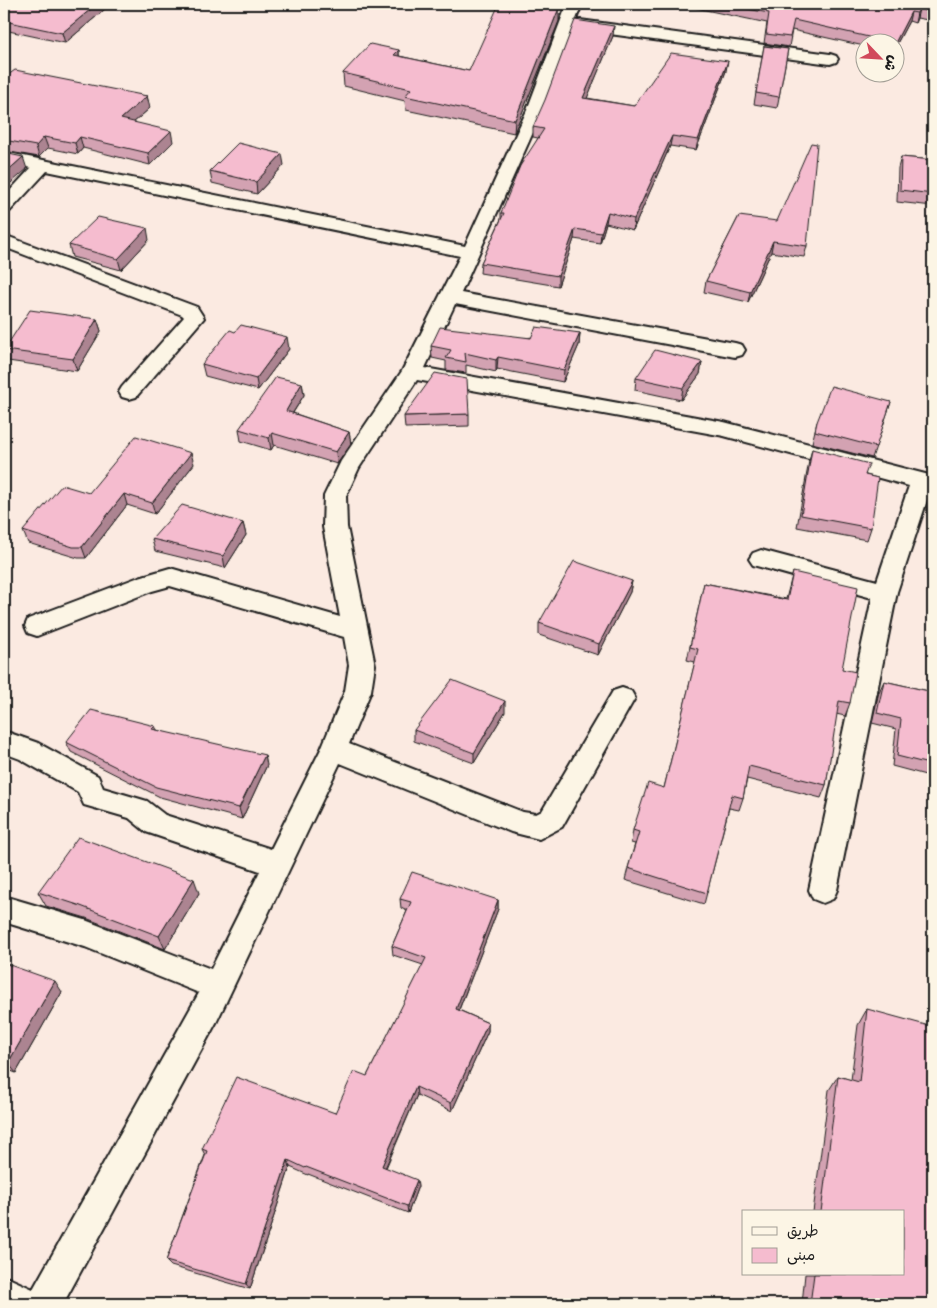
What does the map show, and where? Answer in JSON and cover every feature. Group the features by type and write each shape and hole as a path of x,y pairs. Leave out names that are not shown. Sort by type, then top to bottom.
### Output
{"street":[{"path":"44,1304 206,1011 334,749 358,691 362,666 335,527 335,496 349,466 412,372 471,253 536,110 574,4"},
{"path":"567,23 830,59"},
{"path":"4,156 471,253"},
{"path":"4,207 43,165"},
{"path":"4,241 190,311 194,318 129,392"},
{"path":"449,297 736,350"},
{"path":"412,372 724,429 928,482 886,592 823,890"},
{"path":"761,560 886,592"},
{"path":"37,626 147,583 170,576 355,631"},
{"path":"334,749 521,824 538,827 552,819 622,698"},
{"path":"4,742 29,751 88,784 94,797 137,809 156,824 278,864"},
{"path":"4,909 100,939 218,986"},
{"path":"4,1293 25,1304"}],"building":[{"path":"4,4 97,4 62,33 4,21"},
{"path":"499,4 559,8 515,120 405,96 411,89 343,73 370,44 399,50 394,55 469,71"},
{"path":"720,4 933,4 933,12 919,9 917,13 911,12 901,32 854,32 854,34 794,20 790,37 766,34 769,13"},
{"path":"575,20 614,26 583,98 634,106 671,53 728,61 698,140 672,136 634,219 608,212 601,233 575,229 558,276 481,263 504,213 501,213 520,166 544,129 533,127"},
{"path":"764,46 788,49 779,97 756,93"},
{"path":"15,70 147,96 121,119 171,131 148,153 80,137 75,143 44,137 36,146 4,140 4,78"},
{"path":"238,143 282,154 256,182 210,171"},
{"path":"811,143 817,144 807,246 773,241 750,292 706,281 739,216 777,221"},
{"path":"4,153 23,157 4,174"},
{"path":"901,157 933,160 933,194 900,190"},
{"path":"98,217 147,228 118,259 69,245"},
{"path":"30,310 97,319 73,359 4,350"},
{"path":"241,325 287,337 256,379 202,364 230,330 235,332"},
{"path":"440,327 531,338 536,327 580,333 564,370 498,357 496,360 465,353 466,362 446,358 451,350 431,346"},
{"path":"655,350 702,362 683,388 636,378"},
{"path":"435,373 467,379 469,414 404,416"},
{"path":"276,377 302,383 286,411 349,432 336,452 272,433 269,438 239,429"},
{"path":"831,386 891,402 876,447 815,431"},
{"path":"136,436 191,453 152,503 124,494 82,547 73,547 23,531 62,485 89,493"},
{"path":"812,449 869,464 865,475 878,478 871,528 801,515"},
{"path":"182,505 243,523 223,556 152,539"},
{"path":"574,561 632,581 599,644 539,623"},
{"path":"793,572 858,587 842,669 856,672 850,703 839,701 826,785 749,766 743,798 732,795 707,893 628,868 639,832 633,830 648,783 664,788 698,649 690,647 704,583 787,600"},
{"path":"452,680 505,701 474,753 414,730"},
{"path":"884,681 933,692 933,765 897,756 901,719 877,713"},
{"path":"91,710 155,726 152,729 265,755 239,808 156,787 66,742"},
{"path":"78,837 194,879 159,936 38,892"},
{"path":"412,872 498,900 456,1009 488,1023 451,1103 416,1087 382,1166 417,1180 407,1206 288,1160 246,1284 166,1261 207,1151 202,1149 236,1077 335,1113 354,1071 367,1076 426,958 392,946 411,902 400,899"},
{"path":"4,963 55,981 8,1063 4,1062"},
{"path":"867,1009 933,1027 933,1232 928,1304 810,1304 814,1276 904,1276 904,1210 821,1210 838,1076 859,1082"}]}
